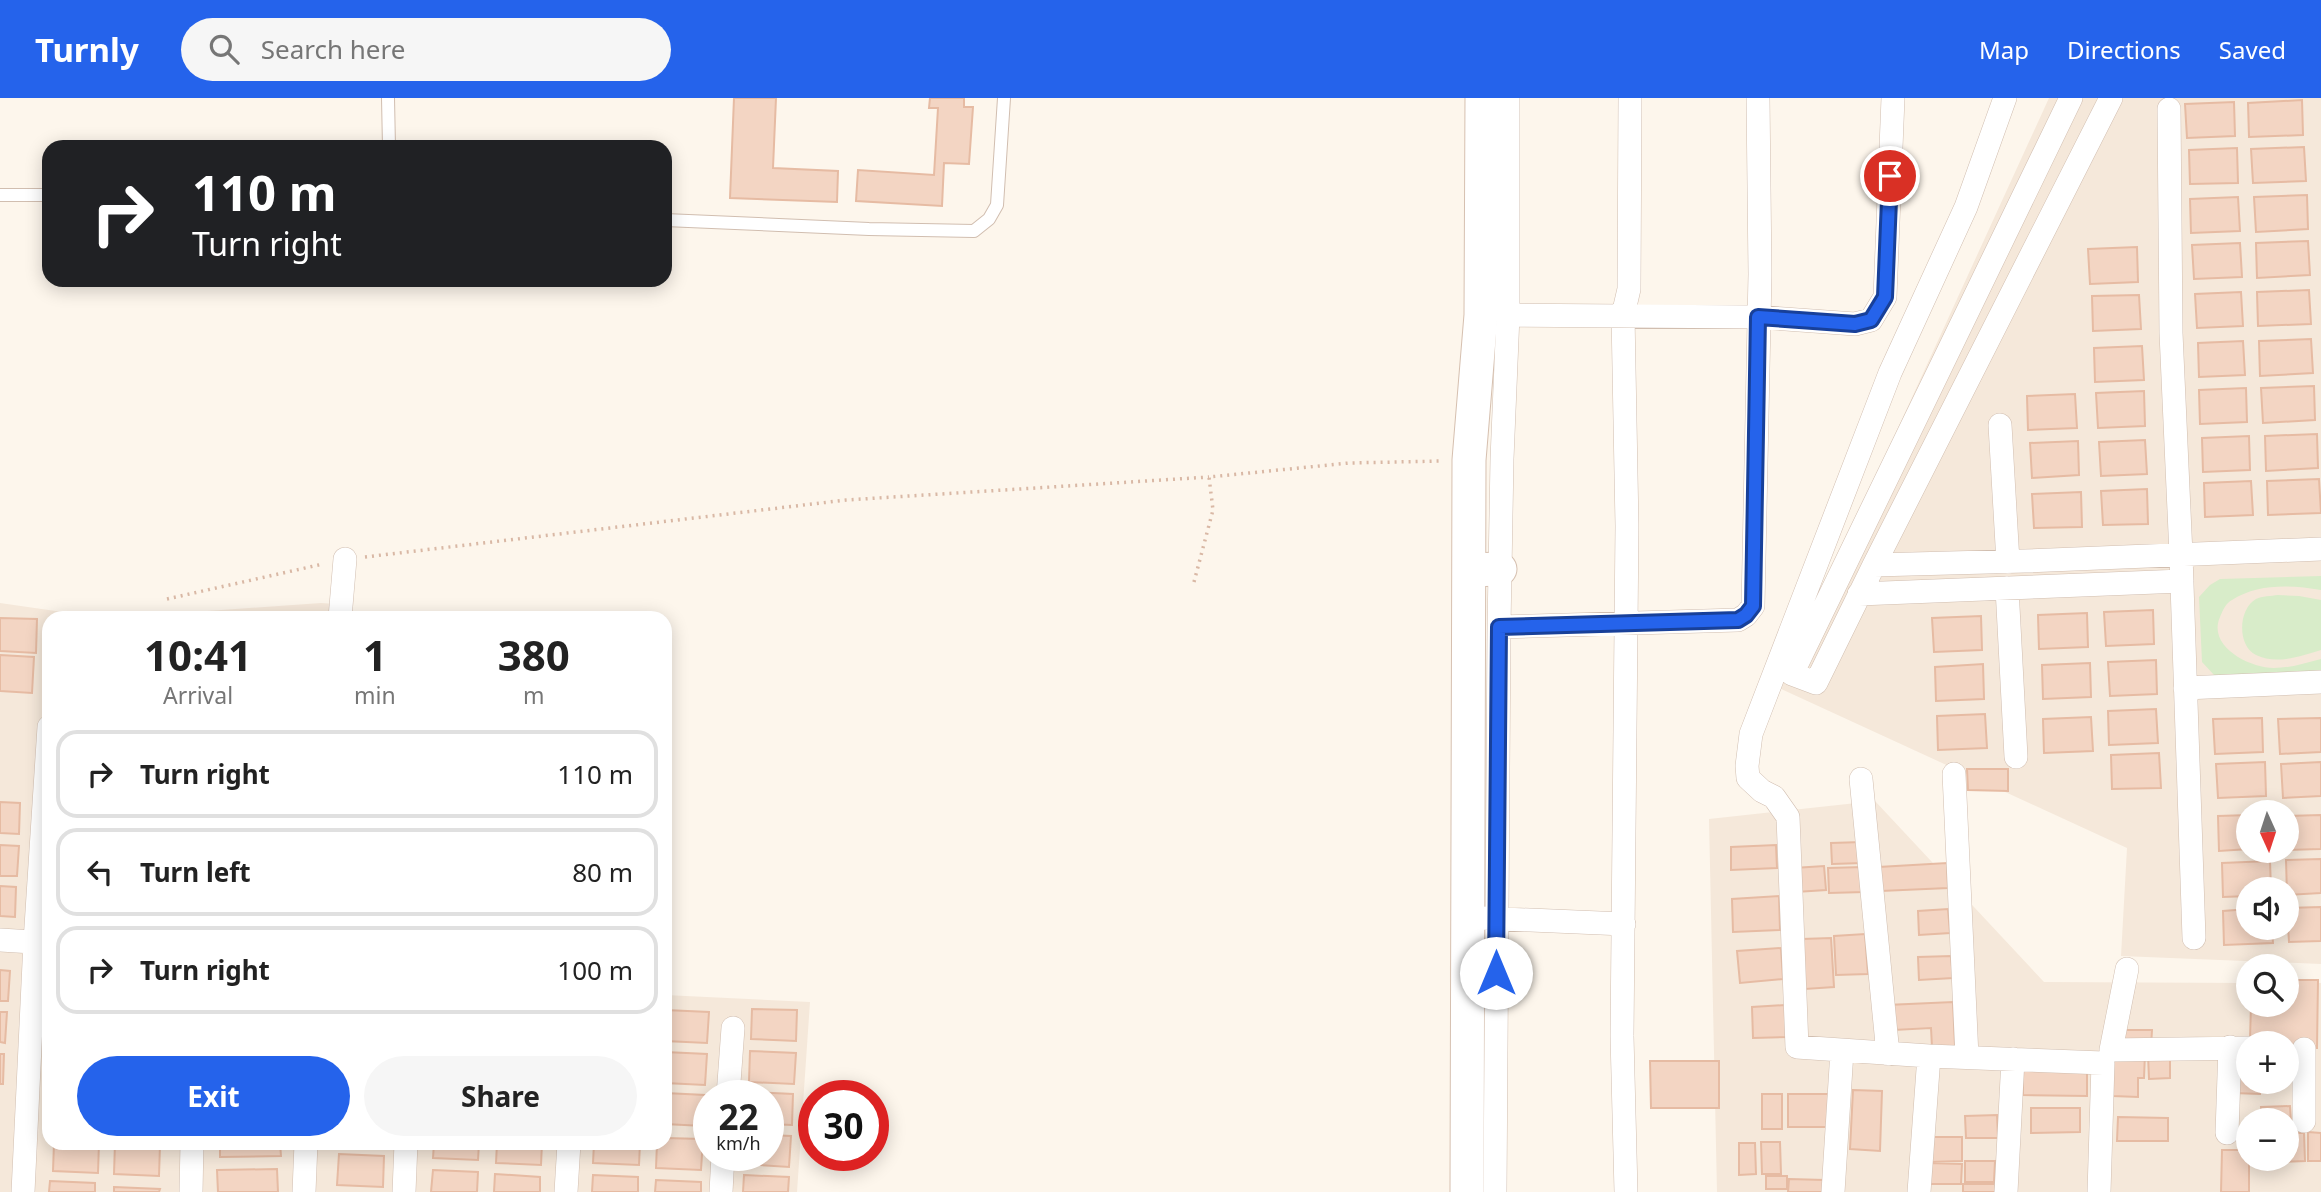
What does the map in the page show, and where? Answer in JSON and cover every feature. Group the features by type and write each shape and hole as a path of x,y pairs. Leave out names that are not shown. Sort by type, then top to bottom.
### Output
{"street":[{"path":"1467,1192 1499,627 1484,570 1469,460 1481,315 1482,98"},
{"path":"1495,1192 1482,918 1484,570 1508,315 1508,98"},
{"path":"1626,1192 1622,1036 1627,622 1623,315 1629,289 1630,98"},
{"path":"1499,627 1738,620 1753,606 1760,274 1759,98"},
{"path":"1508,315 1758,317 1855,324 1871,320 1885,297 1893,98"},
{"path":"2004,98 1966,207 1890,373 1751,734 1748,778 1762,791 1774,797 1788,817 1797,1047 2012,1059 2236,1048"},
{"path":"2071,98 1792,674 1816,683 2111,98"},
{"path":"2169,109 2171,333 2194,938"},
{"path":"2000,425 2008,562"},
{"path":"1874,565 2321,549"},
{"path":"341,611 345,559"},
{"path":"1860,594 2182,581"},
{"path":"2007,588 2016,757"},
{"path":"2185,688 2321,682"},
{"path":"1954,774 1967,1058"},
{"path":"1861,779 1888,1054"},
{"path":"1482,918 1624,924"},
{"path":"0,940 42,943 23,1192"},
{"path":"2099,1192 2107,1056 2127,969"},
{"path":"729,1080 733,1028"},
{"path":"2304,1049 2304,1121"},
{"path":"1833,1192 1842,1051"},
{"path":"1919,1192 1929,1056"},
{"path":"2006,1192 2012,1059"},
{"path":"2227,1133 2236,1069"},
{"path":"191,1192 192,1150"},
{"path":"304,1192 306,1150"},
{"path":"404,1192 406,1150"},
{"path":"566,1192 569,1150"},
{"path":"721,1192 722,1171"}],"lane":[{"path":"388,98 389,140"},
{"path":"672,220 974,231 989,219 997,205 1004,98"},
{"path":"0,195 42,195"}],"path":[{"path":"167,599 345,559 846,500 1209,477 1349,463 1469,460"},
{"path":"1194,582 1213,510 1209,477"}],"shaded area":[{"path":"2049,98 2321,98 2321,964 2299,963 2299,954 2236,954 2236,961 2121,956 2127,848 1779,688"},
{"path":"0,603 55,611 42,611 42,1150 672,1150 672,995 810,1002 805,1080 798,1080 797,1192 0,1192"},
{"path":"321,603 351,605 351,611 208,611"},
{"path":"1875,801 2044,982 2236,983 2236,1017 2299,1017 2299,983 2321,983 2321,1192 1717,1192 1709,819"}],"green space":[{"path":"2321,576 2321,590 2275,587 2242,594 2226,605 2218,628 2219,637 2225,646 2242,660 2274,668 2321,659 2321,677 2215,676 2202,662 2199,597 2210,585 2220,579"},
{"path":"2278,595 2321,600 2321,650 2297,657 2272,659 2256,655 2245,644 2243,619 2250,604 2256,599"}],"building":[{"path":"734,98 776,98 773,168 838,171 837,202 730,198"},
{"path":"930,98 964,98 964,107 973,107 969,164 944,163 942,206 856,201 858,170 934,175 938,108 929,108"},
{"path":"2302,100 2303,135 2249,137 2248,103"},
{"path":"2234,102 2235,136 2187,138 2185,104"},
{"path":"2304,147 2306,181 2253,183 2251,149"},
{"path":"2237,148 2238,183 2190,184 2189,150"},
{"path":"2307,195 2308,229 2256,232 2254,197"},
{"path":"2238,197 2240,231 2191,233 2190,199"},
{"path":"2308,241 2310,275 2257,278 2256,243"},
{"path":"2240,243 2242,277 2194,279 2192,245"},
{"path":"2137,247 2138,282 2090,284 2088,249"},
{"path":"2309,290 2311,324 2258,326 2257,292"},
{"path":"2241,292 2243,326 2197,328 2195,294"},
{"path":"2139,295 2141,329 2093,331 2092,296"},
{"path":"2311,339 2313,373 2260,376 2259,341"},
{"path":"2243,341 2245,375 2199,377 2198,343"},
{"path":"2142,346 2144,380 2095,382 2094,348"},
{"path":"2314,386 2315,420 2263,423 2261,388"},
{"path":"2246,388 2247,422 2200,424 2199,390"},
{"path":"2144,391 2145,426 2098,428 2096,393"},
{"path":"2075,394 2077,428 2028,430 2027,396"},
{"path":"2317,434 2318,468 2266,471 2265,436"},
{"path":"2249,436 2250,470 2203,472 2202,438"},
{"path":"2145,440 2147,474 2101,476 2099,442"},
{"path":"2078,441 2079,475 2032,478 2030,443"},
{"path":"2319,479 2321,513 2268,515 2267,481"},
{"path":"2251,481 2253,515 2205,517 2204,483"},
{"path":"2147,489 2148,524 2103,525 2101,491"},
{"path":"2081,492 2082,527 2034,528 2032,494"},
{"path":"2153,610 2154,644 2106,646 2104,612"},
{"path":"2087,613 2088,647 2039,649 2038,615"},
{"path":"1981,616 1982,650 1934,652 1932,618"},
{"path":"0,618 37,619 36,653 0,651"},
{"path":"0,655 34,657 32,693 0,691"},
{"path":"2156,660 2157,694 2110,696 2108,662"},
{"path":"2090,663 2091,697 2043,699 2042,665"},
{"path":"1983,664 1984,699 1936,701 1935,667"},
{"path":"2156,709 2158,743 2109,745 2108,711"},
{"path":"1985,714 1987,748 1938,750 1937,716"},
{"path":"2091,717 2093,751 2044,753 2043,719"},
{"path":"2262,718 2263,752 2215,754 2213,719"},
{"path":"2321,718 2321,752 2280,754 2278,719"},
{"path":"2159,753 2161,788 2112,789 2111,755"},
{"path":"2265,762 2266,796 2218,798 2216,764"},
{"path":"2321,762 2321,796 2283,798 2281,764"},
{"path":"1967,769 2008,769 2008,791 1968,790"},
{"path":"0,802 20,803 19,834 0,833"},
{"path":"2236,815 2236,850 2219,851 2218,816"},
{"path":"2321,815 2321,849 2300,850 2300,816"},
{"path":"1862,842 1863,863 1832,864 1831,843"},
{"path":"0,845 19,846 17,876 0,876"},
{"path":"1776,845 1777,868 1731,870 1731,847"},
{"path":"2321,859 2321,893 2299,894 2299,877 2286,877 2286,863 2300,863 2300,860"},
{"path":"1947,863 1948,888 1881,891 1879,867"},
{"path":"2222,863 2270,863 2271,877 2236,877 2236,896 2223,897"},
{"path":"1824,866 1826,890 1796,892 1794,868"},
{"path":"1863,867 1864,892 1829,893 1828,868"},
{"path":"0,886 16,887 15,917 0,916"},
{"path":"1779,896 1780,930 1733,932 1732,899"},
{"path":"2321,907 2321,941 2289,942 2299,940 2299,908"},
{"path":"1948,909 1950,933 1919,935 1918,911"},
{"path":"2236,910 2236,940 2273,940 2273,943 2224,945 2223,911"},
{"path":"1865,934 1868,974 1836,975 1834,936"},
{"path":"1831,938 1834,987 1805,989 1802,939"},
{"path":"1781,948 1783,979 1740,983 1737,951"},
{"path":"1951,956 1953,978 1919,980 1918,957"},
{"path":"0,970 10,971 8,1001 0,1001"},
{"path":"2299,980 2318,980 2317,1048 2299,1048 2299,1031 2250,1031 2251,1017 2299,1017"},
{"path":"1953,1002 1955,1046 1932,1047 1931,1028 1894,1030 1887,1005"},
{"path":"1785,1005 1786,1037 1753,1038 1752,1007"},
{"path":"752,1009 797,1010 796,1041 751,1039"},
{"path":"672,1010 709,1012 707,1043 672,1041"},
{"path":"0,1012 7,1012 5,1043 0,1042"},
{"path":"2120,1030 2152,1030 2151,1047 2119,1047"},
{"path":"750,1051 796,1053 794,1084 784,1084 784,1080 749,1080"},
{"path":"672,1052 707,1054 705,1080 693,1080 693,1084 672,1083"},
{"path":"2113,1052 2145,1053 2144,1078 2138,1078 2138,1097 2113,1096"},
{"path":"0,1054 4,1054 3,1084 0,1084"},
{"path":"2148,1055 2170,1055 2170,1078 2149,1079"},
{"path":"1650,1061 1719,1061 1719,1108 1651,1108"},
{"path":"2235,1062 2236,1062 2236,1093"},
{"path":"2023,1071 2087,1071 2087,1096 2023,1095"},
{"path":"1853,1090 1882,1091 1880,1151 1850,1149"},
{"path":"672,1093 693,1094 693,1125 672,1124"},
{"path":"784,1094 793,1094 792,1125 784,1125"},
{"path":"1762,1094 1782,1094 1782,1129 1762,1129"},
{"path":"1788,1094 1828,1094 1828,1127 1788,1127"},
{"path":"2290,1106 2290,1108 2261,1108"},
{"path":"2031,1108 2080,1108 2080,1132 2031,1133"},
{"path":"1997,1115 1998,1138 1966,1138 1965,1116"},
{"path":"2118,1117 2168,1118 2168,1141 2117,1141"},
{"path":"2308,1132 2321,1133 2321,1161 2308,1161"},
{"path":"2299,1133 2304,1133 2305,1161 2299,1161"},
{"path":"784,1136 791,1136 789,1167 784,1167"},
{"path":"1930,1137 1962,1137 1962,1161 1930,1162"},
{"path":"672,1138 693,1139 693,1170 656,1168 657,1150 672,1150"},
{"path":"1761,1142 1780,1142 1781,1174 1762,1174"},
{"path":"1739,1143 1755,1143 1756,1174 1739,1175"},
{"path":"54,1150 99,1150 98,1173 53,1171"},
{"path":"115,1150 160,1150 159,1176 114,1174"},
{"path":"220,1150 281,1150 281,1156 220,1157"},
{"path":"434,1150 479,1150 478,1160 433,1158"},
{"path":"497,1150 542,1150 541,1165 496,1163"},
{"path":"594,1150 640,1150 639,1165 593,1163"},
{"path":"2222,1150 2236,1150 2236,1171 2249,1171 2249,1192 2221,1192"},
{"path":"339,1154 384,1156 383,1187 337,1185"},
{"path":"1965,1161 1995,1161 1994,1182 1965,1182"},
{"path":"1928,1163 1962,1164 1961,1184 1928,1184"},
{"path":"277,1169 278,1192 218,1192 217,1170"},
{"path":"433,1170 478,1172 477,1192 431,1192"},
{"path":"495,1174 540,1177 540,1192 494,1192"},
{"path":"593,1175 638,1177 638,1192 592,1192"},
{"path":"744,1175 789,1177 788,1192 743,1192"},
{"path":"1766,1176 1787,1176 1787,1189 1766,1189"},
{"path":"1789,1179 1824,1180 1824,1192 1788,1192"},
{"path":"656,1180 701,1182 701,1192 655,1192"},
{"path":"50,1181 95,1183 95,1192 49,1192"},
{"path":"1963,1184 1995,1184 1995,1192 1963,1192"},
{"path":"114,1187 160,1189 159,1192 114,1192"}],"route":[{"path":"1496,973 1499,627 1738,620 1746,615 1753,606 1758,317 1855,324 1871,320 1885,297 1890,176"}]}
